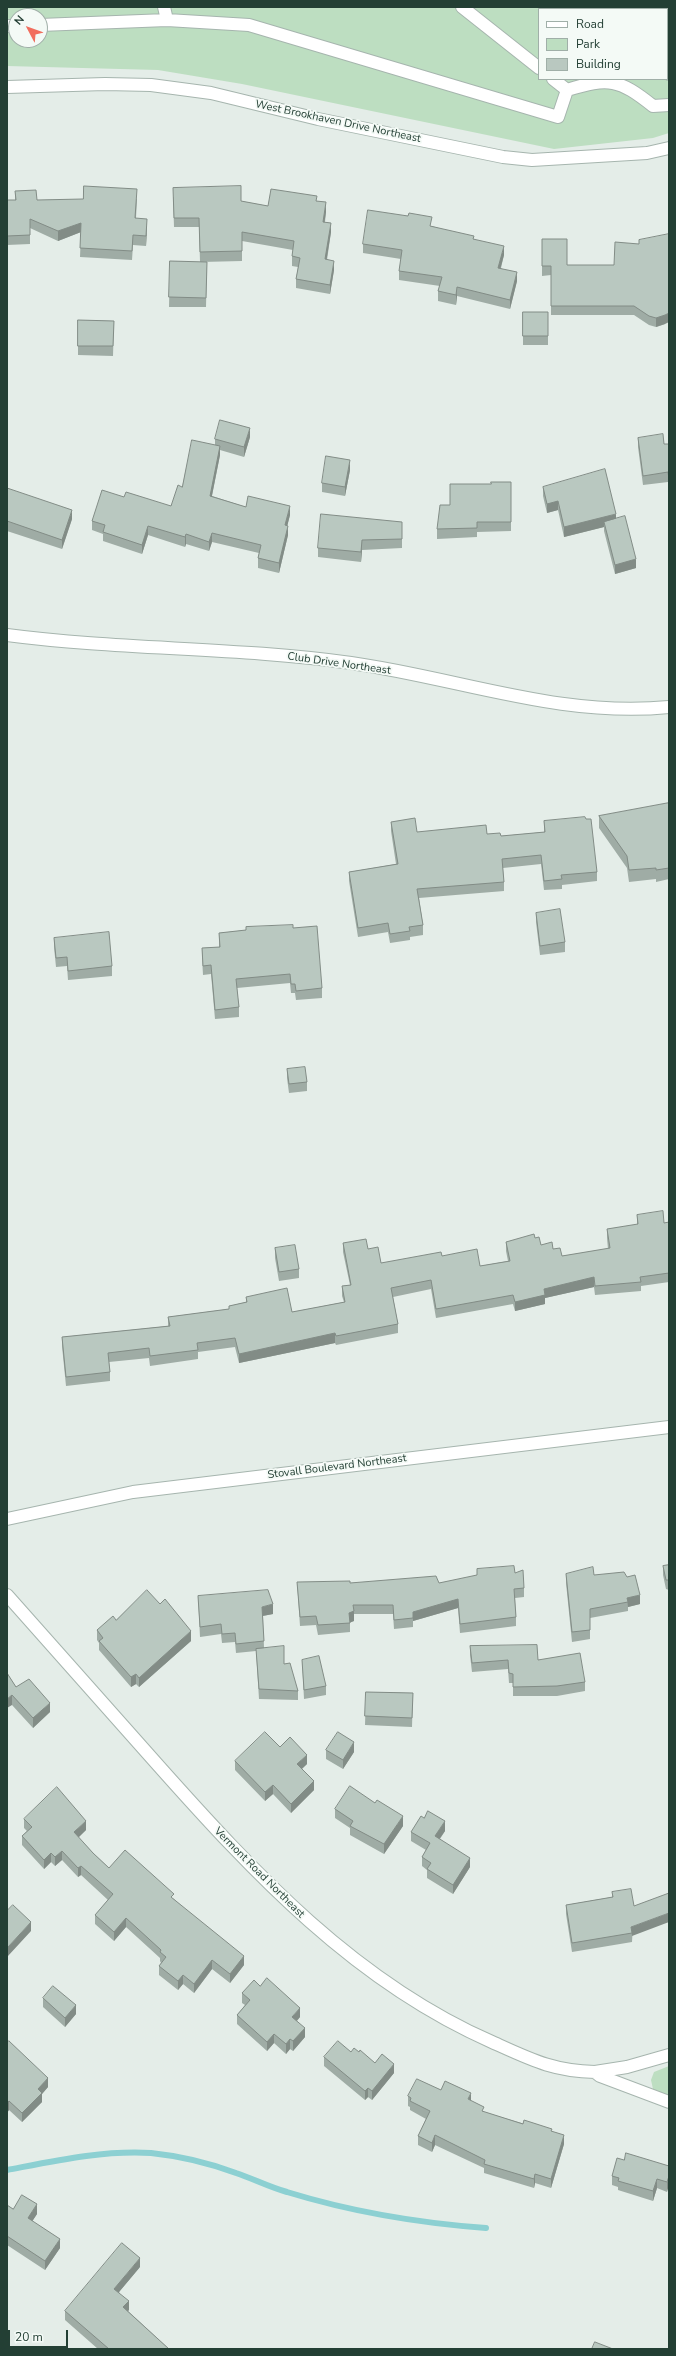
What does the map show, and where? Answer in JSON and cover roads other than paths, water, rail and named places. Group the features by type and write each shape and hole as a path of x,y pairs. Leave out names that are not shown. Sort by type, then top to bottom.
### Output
{"street":[{"path":"164,7 167,20"},
{"path":"462,7 538,67"},
{"path":"48,25 167,20 249,25 558,117 567,90"},
{"path":"554,80 567,90"},
{"path":"567,90 591,82 612,81 632,90 653,106 669,105"},
{"name":"West Brookhaven Drive Northeast","path":"7,87 143,85 211,93 334,122 503,157 532,160 647,153 669,148"},
{"name":"Club Drive Northeast","path":"7,635 78,643 298,656 354,663 553,704 605,710 669,707"},
{"name":"Stovall Boulevard Northeast","path":"7,1519 133,1492 669,1427"},
{"name":"Vermont Road Northeast","path":"7,1595 226,1842 271,1888 311,1924 392,1987 466,2031 546,2066 573,2072 595,2072 627,2067 669,2055"},
{"name":"Vermont Road Northeast","path":"595,2072 600,2076 669,2102"}],"waterway":[{"path":"7,2170 61,2160 115,2153 133,2152 162,2154 194,2160 215,2166 243,2175 280,2190 361,2211 410,2220 486,2228"}]}
